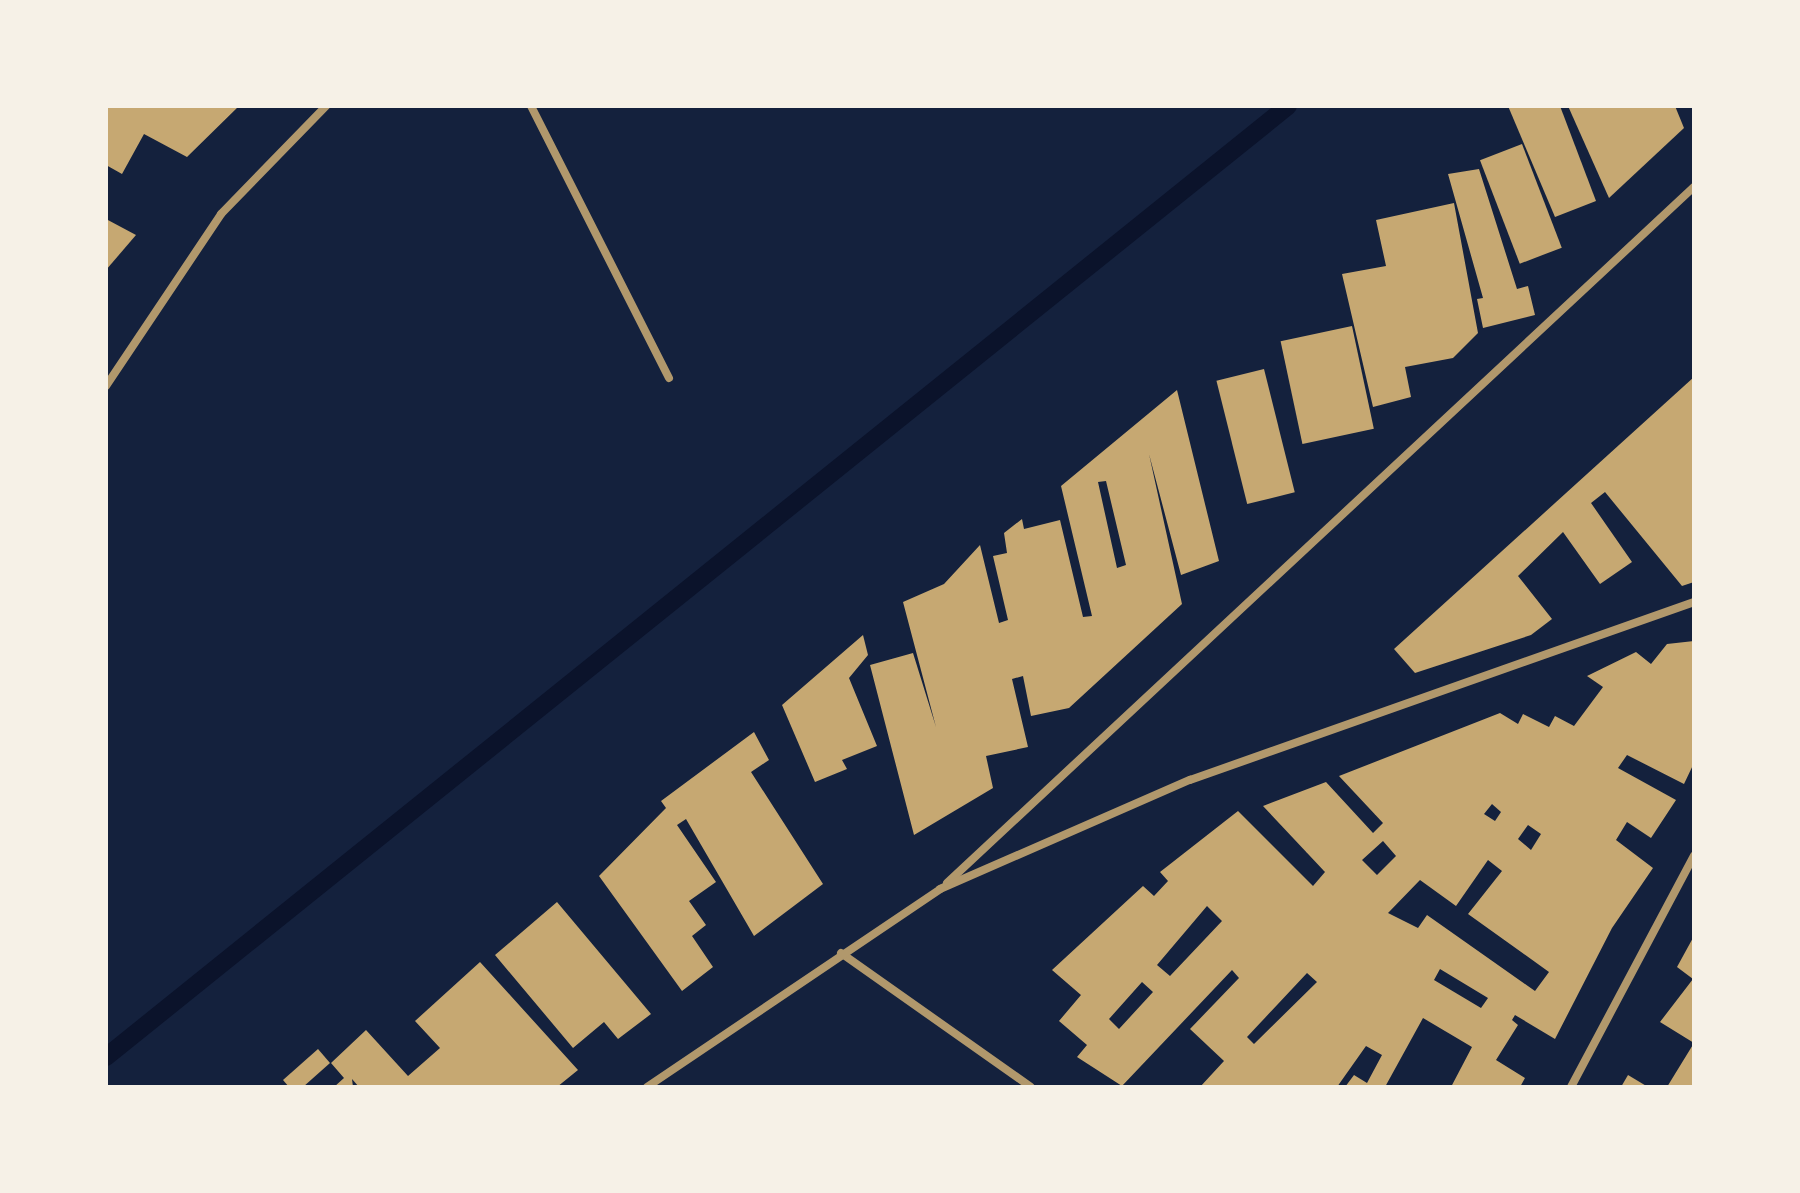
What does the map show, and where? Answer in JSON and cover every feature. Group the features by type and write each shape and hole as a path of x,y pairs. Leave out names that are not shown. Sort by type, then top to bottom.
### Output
{"street":[{"path":"106,386 221,214 326,106"},
{"path":"531,106 669,378"},
{"path":"940,889 1694,187"},
{"path":"647,1087 841,953 940,889 1190,780 1694,602"},
{"path":"1571,1087 1694,856"},
{"path":"841,953 1031,1087"}],"building":[{"path":"106,106 239,106 187,157 144,134 122,174 106,165"},
{"path":"1508,106 1560,106 1596,201 1555,217"},
{"path":"1568,106 1675,106 1684,128 1609,198"},
{"path":"1522,144 1562,248 1520,264 1480,160"},
{"path":"1479,169 1517,289 1528,286 1535,315 1483,328 1477,299 1483,298 1448,174"},
{"path":"1454,203 1478,333 1453,358 1405,367 1411,397 1373,407 1342,274 1386,266 1376,220"},
{"path":"106,219 136,235 106,270"},
{"path":"1352,326 1374,429 1302,444 1281,341"},
{"path":"1264,369 1295,492 1247,504 1216,381"},
{"path":"1694,377 1694,582 1682,586 1605,492 1591,503 1632,562 1600,584 1563,532 1518,576 1552,619 1531,635 1415,673 1394,649"},
{"path":"1177,390 1219,561 1181,575 1149,454 1182,604 1069,708 1031,716 1023,676 1012,679 1028,747 986,756 993,788 914,835 870,665 913,653 936,727 903,602 944,584 980,545 999,623 1008,620 993,556 1007,553 1004,533 1022,519 1024,529 1060,520 1083,617 1092,616 1061,486","holes":["1106,481 1126,565 1117,568 1098,482"]},
{"path":"863,635 868,655 849,678 877,746 842,760 847,769 815,782 782,705"},
{"path":"1694,641 1694,763 1684,784 1627,755 1618,768 1676,800 1651,838 1627,822 1616,840 1653,868 1612,928 1555,1039 1515,1015 1512,1020 1518,1025 1496,1060 1525,1078 1520,1087 1451,1087 1472,1047 1423,1018 1385,1087 1345,1087 1354,1075 1367,1083 1382,1055 1366,1046 1337,1087 1200,1087 1224,1061 1190,1029 1239,978 1232,970 1122,1086 1077,1057 1087,1045 1059,1021 1081,995 1052,970 1143,886 1154,896 1168,881 1160,872 1238,811 1313,886 1325,872 1263,806 1326,782 1373,833 1383,823 1339,776 1500,713 1518,724 1523,714 1549,727 1555,716 1574,726 1603,687 1587,676 1636,652 1651,664 1667,644","holes":["1492,804 1501,812 1495,821 1484,814","1528,825 1541,834 1531,850 1518,839","1383,841 1396,856 1377,875 1362,860","1488,860 1502,871 1468,914 1549,972 1535,991 1427,915 1418,928 1388,913 1420,880 1456,906","1207,906 1222,921 1170,976 1157,965","1440,969 1488,998 1481,1008 1434,980","1307,973 1317,982 1254,1044 1247,1037","1142,982 1153,992 1119,1029 1109,1019"]},
{"path":"754,732 769,760 751,772 823,884 754,936 686,819 677,825 716,882 689,901 706,925 692,936 713,967 682,991 599,876 666,808 661,801"},
{"path":"557,902 651,1014 618,1039 604,1022 573,1048 495,955"},
{"path":"1694,936 1694,1043 1660,1022 1693,979 1677,967"},
{"path":"480,962 578,1070 557,1087 359,1087 352,1079 353,1087 334,1087 344,1078 331,1063 366,1030 408,1076 440,1048 415,1021"},
{"path":"1694,1043 1694,1087 1667,1087"},
{"path":"318,1049 330,1063 303,1087 289,1087 283,1080"},
{"path":"1628,1075 1648,1087 1621,1087"}],"waterway":[{"path":"106,1057 1288,106"}]}
